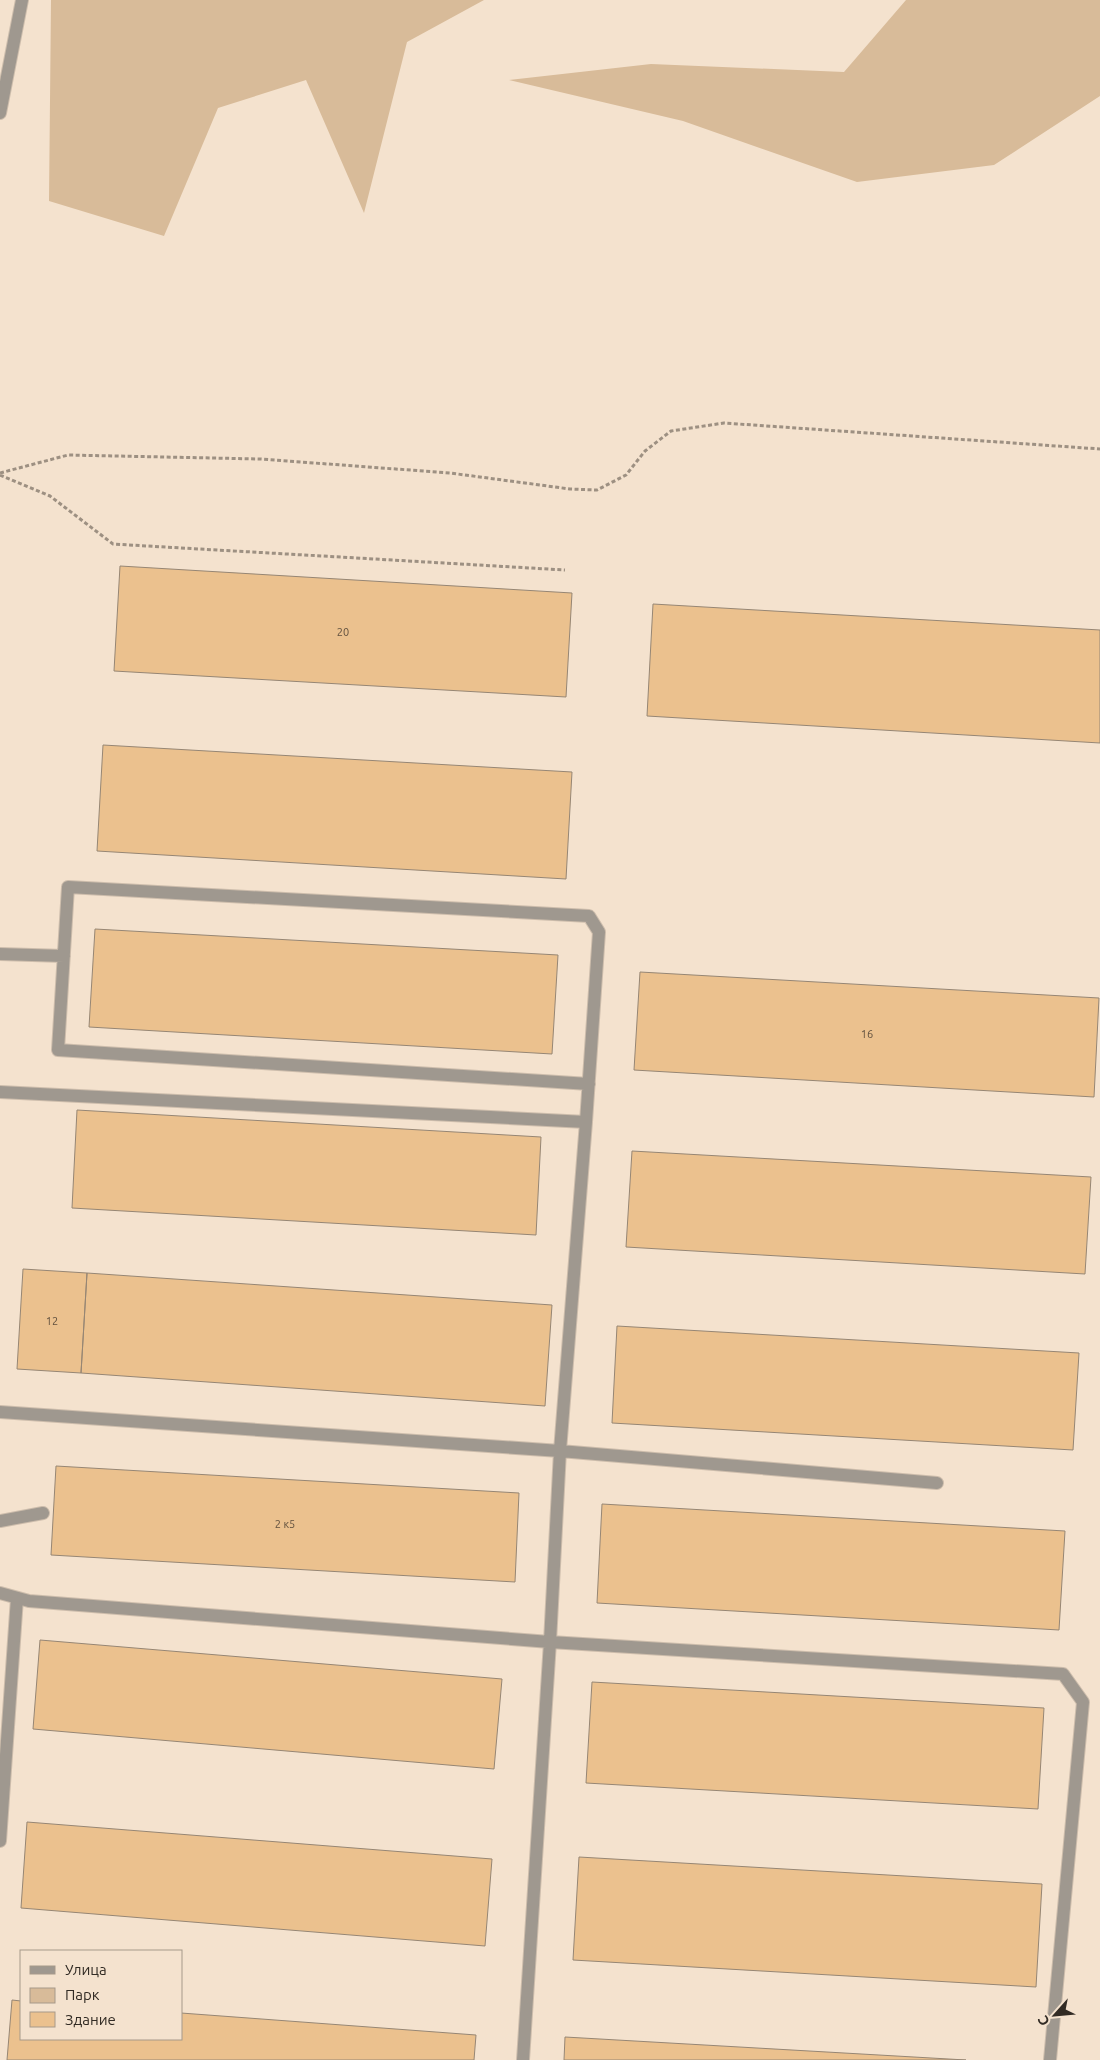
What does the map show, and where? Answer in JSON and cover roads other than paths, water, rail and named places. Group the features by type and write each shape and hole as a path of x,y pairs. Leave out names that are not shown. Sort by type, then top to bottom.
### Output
{"street":[{"path":"0,113 22,0"},
{"path":"524,2060 560,1451 589,1084 599,932 590,916 68,887 58,1050 589,1084"},
{"path":"0,954 64,956"},
{"path":"0,1092 586,1122"},
{"path":"0,1412 560,1451 938,1483"},
{"path":"0,1520 43,1513"},
{"path":"0,1593 39,1602 550,1642 1063,1674 1083,1702 1050,2060"},
{"path":"0,1842 17,1598"}]}
